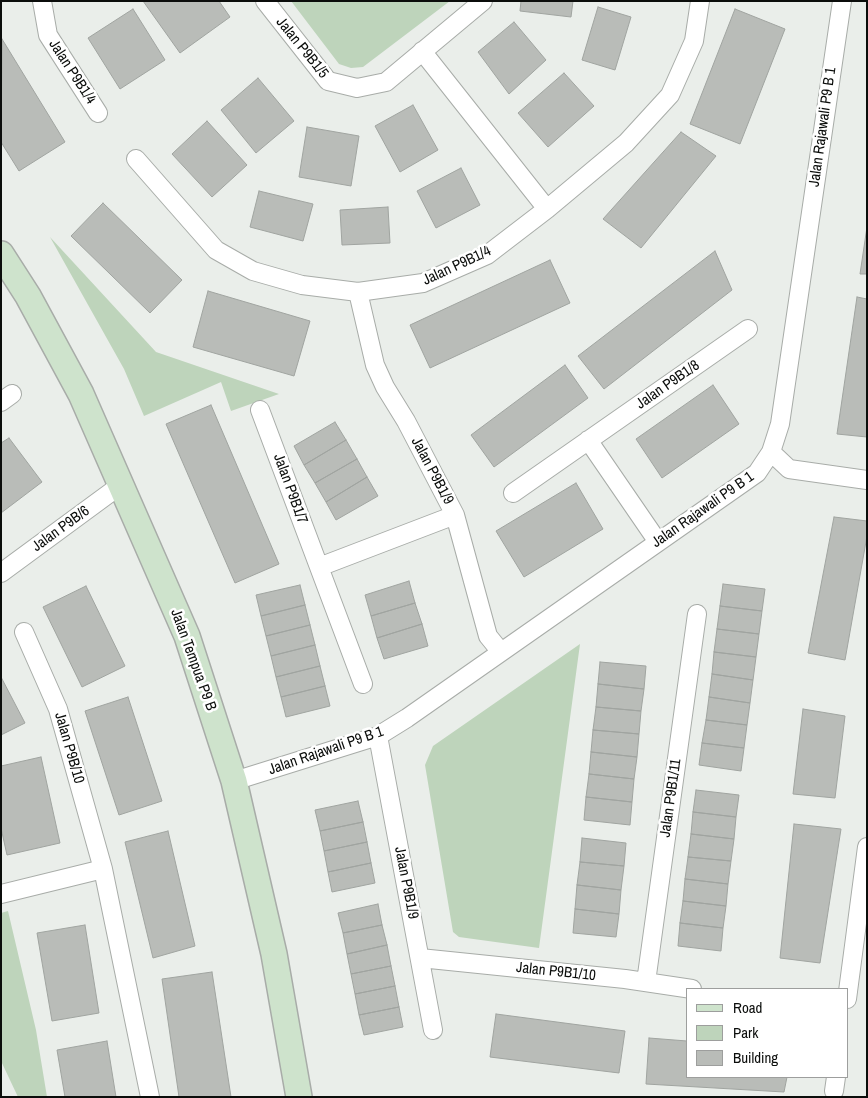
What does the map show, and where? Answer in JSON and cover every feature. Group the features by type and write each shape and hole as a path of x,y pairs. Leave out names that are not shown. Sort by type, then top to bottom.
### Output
{"street":[{"name":"Jalan P9B1/4","path":"42,1 48,35 98,113"},
{"name":"Jalan P9B1/5","path":"265,1 328,81 357,88 386,82 483,1"},
{"name":"Jalan P9B1/4","path":"136,159 216,250 253,271 302,285 358,292 423,283 487,255 547,209 626,142 670,95 694,41 700,1"},
{"name":"Jalan Rajawali P9 B 1","path":"234,781 378,736 407,718 757,473 771,452 780,424 842,1"},
{"path":"422,51 547,209"},
{"name":"Jalan Tempua P9 B","path":"1,254 28,296 81,394 187,636 234,781 274,954 299,1097"},
{"name":"Jalan P9B1/9","path":"358,292 375,365 455,516 488,636 501,652"},
{"name":"Jalan P9B1/8","path":"513,492 748,329"},
{"name":"Jalan P9B1/7","path":"260,410 363,684"},
{"path":"588,440 658,542"},
{"path":"771,452 789,469 867,480"},
{"name":"Jalan P9B/6","path":"1,573 122,484"},
{"path":"319,568 455,516"},
{"name":"Jalan P9B1/11","path":"646,982 697,614"},
{"name":"Jalan P9B/10","path":"24,632 58,709 103,868 150,1097"},
{"name":"Jalan P9B1/9","path":"378,736 433,1030"},
{"path":"848,991 867,848"},
{"path":"1,894 103,868"},
{"name":"Jalan P9B1/10","path":"420,958 646,982 686,988"}],"green space":[{"path":"291,1 450,1 363,67 351,68 339,64"},
{"path":"50,237 156,352 279,394 231,411 221,382 144,416 124,369"},
{"path":"580,644 539,948 459,937 453,932 425,765 433,746"},
{"path":"8,911 36,1030 47,1097 18,1097 1,1061 1,913"}],"building":[{"path":"143,1 219,1 230,17 180,53"},
{"path":"521,1 573,1 571,17 520,11"},
{"path":"598,7 631,17 615,70 582,60"},
{"path":"133,9 165,60 120,89 88,38"},
{"path":"735,9 785,29 740,144 690,124"},
{"path":"514,22 546,60 509,94 478,52"},
{"path":"2,39 65,142 19,171 1,142"},
{"path":"564,73 594,106 548,147 518,113"},
{"path":"258,78 294,121 256,153 221,110"},
{"path":"413,105 438,150 400,172 375,126"},
{"path":"207,121 247,165 212,197 172,154"},
{"path":"307,127 359,136 351,186 299,177"},
{"path":"681,132 716,156 641,248 603,219"},
{"path":"461,168 480,205 436,228 417,191"},
{"path":"259,191 313,204 303,241 250,227"},
{"path":"103,203 182,280 150,313 71,236"},
{"path":"388,207 390,243 342,245 340,210"},
{"path":"867,227 867,274 860,274"},
{"path":"715,251 732,290 604,389 578,356"},
{"path":"550,260 570,303 430,368 410,325"},
{"path":"208,291 310,321 294,376 193,347"},
{"path":"857,297 867,299 867,437 837,434"},
{"path":"565,365 588,398 494,467 471,435"},
{"path":"713,385 739,424 662,478 636,439"},
{"path":"211,405 279,564 235,583 166,424"},
{"path":"335,422 346,440 304,465 294,446"},
{"path":"9,438 42,482 1,513 1,443"},
{"path":"346,440 357,459 315,483 304,465"},
{"path":"357,459 367,477 326,502 315,483"},
{"path":"367,477 378,496 336,520 326,502"},
{"path":"576,483 603,529 524,577 496,531"},
{"path":"834,517 867,521 867,536 845,660 808,653"},
{"path":"409,581 415,603 371,616 365,595"},
{"path":"723,584 765,589 762,611 720,606"},
{"path":"300,585 305,605 261,616 256,595"},
{"path":"86,586 125,666 82,687 43,607"},
{"path":"415,603 422,624 377,638 371,616"},
{"path":"305,605 310,625 266,636 261,616"},
{"path":"720,606 762,611 759,634 717,629"},
{"path":"422,624 428,646 384,659 377,638"},
{"path":"310,625 315,645 271,656 266,636"},
{"path":"717,629 759,634 756,657 714,652"},
{"path":"315,645 320,666 276,677 271,656"},
{"path":"714,652 756,657 753,680 712,674"},
{"path":"600,662 646,666 644,689 598,684"},
{"path":"320,666 325,686 281,697 276,677"},
{"path":"712,674 753,680 750,703 709,697"},
{"path":"1,677 25,723 1,735"},
{"path":"598,684 644,689 641,711 596,707"},
{"path":"325,686 330,706 286,717 281,697"},
{"path":"128,697 162,801 119,815 85,711"},
{"path":"709,697 750,703 747,725 706,720"},
{"path":"596,707 641,711 639,734 593,730"},
{"path":"803,709 845,716 835,798 793,794"},
{"path":"706,720 747,725 744,748 702,743"},
{"path":"593,730 639,734 637,757 591,752"},
{"path":"702,743 744,748 741,771 699,765"},
{"path":"591,752 637,757 634,779 589,774"},
{"path":"41,757 60,843 7,855 1,828 1,766"},
{"path":"589,774 634,779 632,802 586,797"},
{"path":"696,790 739,795 736,817 693,812"},
{"path":"586,797 632,802 630,825 584,820"},
{"path":"358,801 363,822 320,831 315,810"},
{"path":"693,812 736,817 734,839 691,834"},
{"path":"363,822 367,842 324,851 320,831"},
{"path":"794,824 841,829 820,963 780,958"},
{"path":"168,831 195,946 153,958 125,842"},
{"path":"691,834 734,839 731,861 688,857"},
{"path":"582,838 626,843 624,866 580,862"},
{"path":"367,842 371,863 328,872 324,851"},
{"path":"688,857 731,861 728,884 685,879"},
{"path":"580,862 624,866 621,890 577,885"},
{"path":"371,863 375,883 332,892 328,872"},
{"path":"685,879 728,884 726,906 683,901"},
{"path":"577,885 621,890 619,914 575,909"},
{"path":"683,901 726,906 723,928 680,923"},
{"path":"378,904 382,925 343,933 338,913"},
{"path":"575,909 619,914 616,937 573,933"},
{"path":"680,923 723,928 721,951 678,946"},
{"path":"85,925 99,1013 52,1021 37,933"},
{"path":"382,925 387,945 347,954 343,933"},
{"path":"387,945 391,966 351,974 347,954"},
{"path":"391,966 395,986 355,994 351,974"},
{"path":"212,972 231,1097 179,1097 162,979"},
{"path":"395,986 399,1007 359,1015 355,994"},
{"path":"399,1007 403,1027 364,1035 359,1015"},
{"path":"496,1014 625,1031 619,1073 490,1057"},
{"path":"649,1038 686,1041 686,1078 787,1078 784,1092 646,1084"},
{"path":"107,1041 116,1097 65,1097 57,1050"}]}
